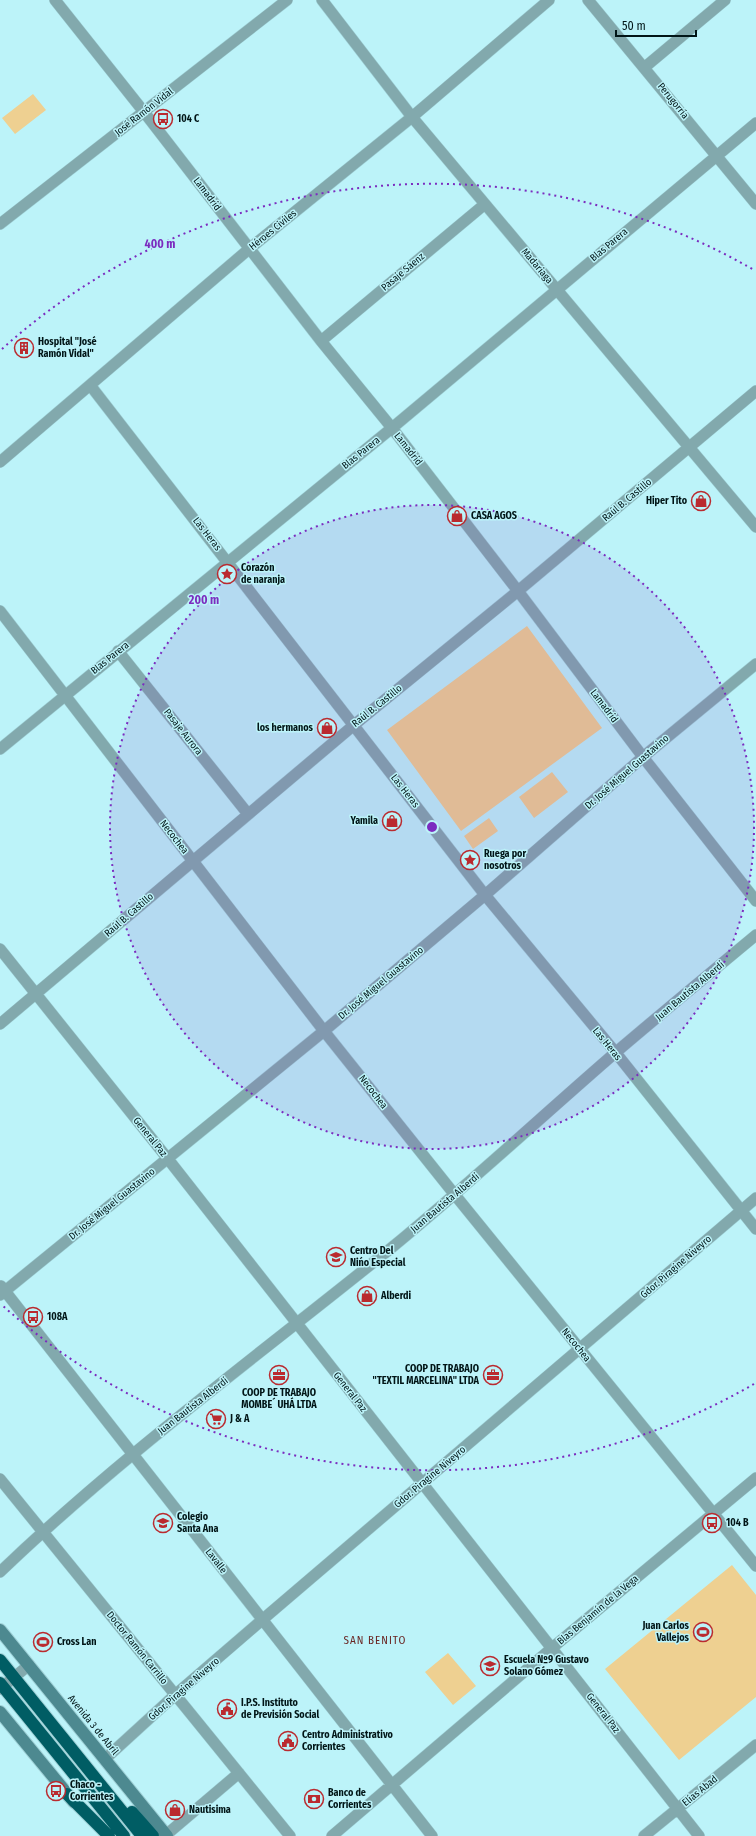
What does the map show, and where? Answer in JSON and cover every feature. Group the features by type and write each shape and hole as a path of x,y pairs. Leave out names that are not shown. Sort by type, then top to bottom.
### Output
{"highway":[{"path":"0,1660 142,1836"},
{"path":"1,1686 124,1836"},
{"path":"88,1770 134,1814 153,1836"},
{"path":"67,1794 109,1836"}],"main road":[{"name":"Avenida 3 de Abril","path":"0,1630 166,1836"},
{"path":"0,1712 101,1836"}],"street":[{"name":"Lamadrid","path":"55,0 144,112 321,341 392,428 518,591 643,757 756,901"},
{"name":"José Ramón Vidal","path":"0,224 287,0"},
{"name":"Madariaga","path":"322,0 412,117 756,527"},
{"name":"Héroes Civiles","path":"0,462 249,249 412,117 548,0"},
{"name":"Perugorría","path":"588,0 645,67 756,204"},
{"path":"645,67 725,0"},
{"name":"Blas Parera","path":"0,748 64,694 392,428 556,289 756,123"},
{"name":"Pasaje Sáenz","path":"321,341 485,204"},
{"name":"Las Heras","path":"90,385 228,561 485,895 616,1053 756,1229"},
{"name":"Raúl B. Castillo","path":"0,1024 36,995 192,860 518,591 756,391"},
{"name":"Necochea","path":"0,611 324,1030 455,1195 756,1566"},
{"name":"Pasaje Aurora","path":"118,651 248,814"},
{"name":"Dr. José Miguel Guastavino","path":"2,1290 168,1158 324,1030 485,895 643,757 756,664"},
{"name":"Juan Bautista Alberdi","path":"0,1572 43,1531 133,1454 298,1324 455,1195 616,1053 756,935"},
{"name":"General Paz","path":"0,950 168,1158 699,1836"},
{"name":"Gdor. Piragine Niveyro","path":"105,1759 175,1695 262,1620 756,1198"},
{"name":"Lavalle","path":"2,1290 133,1454 432,1836"},
{"name":"Blas Benjamín de la Vega","path":"332,1836 552,1648 756,1478"},
{"name":"Doctor Ramón Carrillo","path":"0,1479 290,1836"},
{"path":"1,1686 29,1665"},
{"name":"Elías Abad","path":"644,1836 756,1745"},
{"path":"166,1836 239,1773"}],"shaded area":[{"path":"33,94 46,110 15,134 2,118"},
{"path":"527,626 602,728 461,831 387,730"},
{"path":"552,772 568,792 534,818 519,797"},
{"path":"489,818 498,831 473,849 464,836"},
{"name":"Juan Carlos Vallejos","path":"732,1565 756,1595 756,1697 679,1760 605,1669"},
{"path":"448,1653 476,1686 453,1705 425,1672"}],"place":[{"name":"104 C","path":"163,119"},
{"name":"Hospital \"José Ramón Vidal\"","path":"24,348"},
{"name":"Hiper Tito","path":"701,501"},
{"name":"CASA AGOS","path":"457,516"},
{"name":"Corazón de naranja","path":"227,574"},
{"name":"los hermanos","path":"327,728"},
{"name":"Yamila","path":"392,821"},
{"name":"Ruega por nosotros","path":"470,860"},
{"name":"Centro Del Nińo Especial","path":"336,1257"},
{"name":"Alberdi","path":"367,1296"},
{"name":"108A","path":"33,1317"},
{"name":"COOP DE TRABAJO MOMBE´ UHÁ LTDA","path":"279,1375"},
{"name":"COOP DE TRABAJO \"TEXTIL MARCELINA\" LTDA","path":"493,1375"},
{"name":"J & A","path":"216,1419"},
{"name":"Colegio Santa Ana","path":"163,1523"},
{"name":"104 B","path":"712,1523"},
{"name":"Juan Carlos Vallejos","path":"703,1632"},
{"name":"Cross Lan","path":"43,1642"},
{"name":"Escuela Nº9 Gustavo Solano Gómez","path":"490,1666"},
{"name":"I.P.S. Instituto de Previsión Social","path":"227,1709"},
{"name":"Centro Administrativo Corrientes","path":"288,1741"},
{"name":"Chaco - Corrientes","path":"56,1791"},
{"name":"Banco de Corrientes","path":"314,1799"},
{"name":"Nautisima","path":"175,1810"}],"district":[{"name":"SAN BENITO","path":"375,1640"}]}
